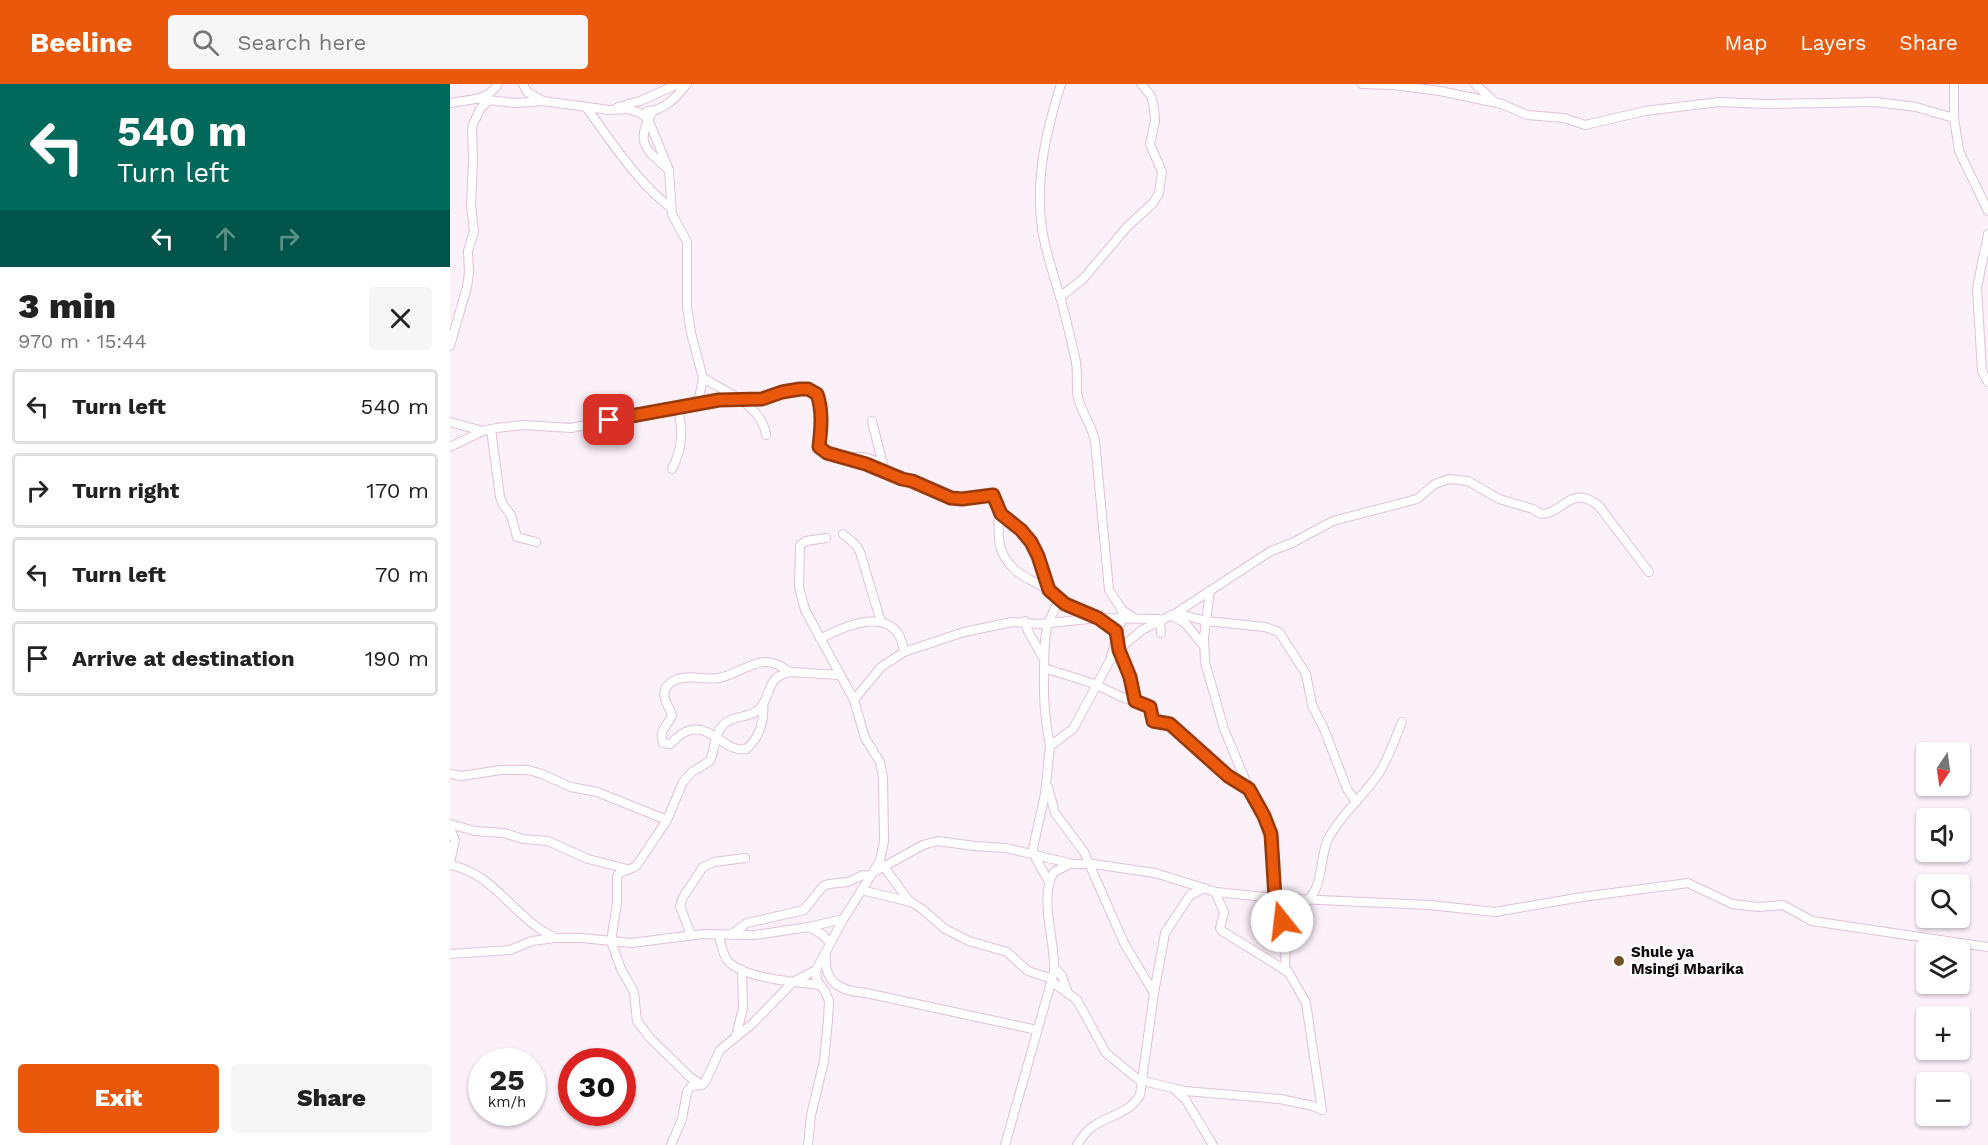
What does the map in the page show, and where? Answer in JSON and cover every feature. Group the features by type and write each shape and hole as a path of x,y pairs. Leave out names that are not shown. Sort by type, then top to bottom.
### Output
{"street":[{"path":"450,103 488,96 500,84"},
{"path":"500,84 500,101"},
{"path":"523,84 527,92 543,101"},
{"path":"609,110 640,101 675,84"},
{"path":"669,170 646,147 642,138 650,115 674,99 687,84"},
{"path":"1061,84 1043,148 1041,227 1078,368 1077,394 1095,441 1109,590 1122,614 1118,636 1109,662"},
{"path":"1060,297 1083,279 1127,226 1153,204 1159,192 1162,174 1150,144 1155,121 1154,108 1151,96 1141,84"},
{"path":"1362,84 1415,87 1496,103 1527,115 1564,118 1585,125 1645,111 1719,102 1791,104 1876,102 1916,107 1954,118"},
{"path":"1475,84 1496,103"},
{"path":"1954,84 1954,118 1959,151 1988,211"},
{"path":"478,99 533,103 543,101 609,110 627,109 650,115"},
{"path":"450,346 467,287 468,251 474,231 471,205 472,128 480,109 489,100"},
{"path":"586,107 640,178 671,208"},
{"path":"650,115 669,170 671,208 676,223 687,242 687,307 691,333 704,378 699,398 694,406"},
{"path":"1988,234 1977,288 1982,371 1988,382"},
{"path":"704,378 740,400 763,422 766,435"},
{"path":"450,447 487,430 523,425 571,428 719,400 762,399 800,389 813,391 817,394 820,407 819,447 827,453 926,486 951,498 993,495 1005,519 1021,530 1031,542 1049,590"},
{"path":"672,469 682,443 682,426 678,408"},
{"path":"872,421 885,473"},
{"path":"450,422 487,430"},
{"path":"487,430 502,502 511,515 517,537 536,542"},
{"path":"844,458 864,457 882,463"},
{"path":"1050,746 1073,729 1095,684 1109,662 1142,630 1210,591 1271,551 1292,543 1333,521 1417,499 1435,484 1449,479 1467,481 1499,499 1533,509 1541,514 1552,512 1569,499 1582,498 1594,502 1649,572"},
{"path":"997,507 1000,549 1018,574 1049,590 1060,600 1110,625 1118,636 1119,650 1130,677 1135,701"},
{"path":"843,534 856,545 860,552 881,622"},
{"path":"808,1145 811,1115 824,1061 829,1001 825,991 819,985 816,970 843,919 873,874 882,854 884,841 882,767 866,738 854,700 808,616 801,595 798,557 801,543 826,538"},
{"path":"861,890 910,902 945,929 972,943 1007,952 1028,971 1052,980 1078,1001 1106,1053 1142,1082 1212,1094 1280,1098 1322,1110 1306,1003 1301,990 1285,966 1286,935 1282,921 1271,834 1224,729 1205,662 1203,645 1210,591"},
{"path":"1043,658 1044,638 1048,623 1060,600"},
{"path":"854,700 881,667 904,652 964,632 1012,622 1024,621 1037,624 1122,614 1134,618 1167,617 1265,627 1279,632 1306,674 1312,705 1324,729 1347,789 1356,802"},
{"path":"1161,633 1167,617"},
{"path":"1167,617 1186,624 1203,645"},
{"path":"1024,621 1047,669 1043,703 1050,746 1034,855 1049,882"},
{"path":"820,639 854,624 881,622 893,626 899,633 904,652"},
{"path":"790,672 779,665 764,662 721,677 691,677 670,683 666,687 665,699 672,715 663,726 661,734 663,743 670,744 689,730 716,735 734,749 746,749 753,742 762,723 763,704 773,681 782,674 790,672 839,675"},
{"path":"1047,669 1095,684 1119,696 1150,707 1153,721 1170,724 1228,776 1249,789"},
{"path":"616,878 621,872 637,865 667,820 683,782 692,772 710,761 716,735 726,722 754,712 763,704"},
{"path":"1308,900 1316,890 1327,842 1334,828 1381,770 1402,722"},
{"path":"450,774 461,776 511,769 528,770 571,787 597,792 667,820"},
{"path":"1046,781 1055,813 1080,845 1124,943 1154,993"},
{"path":"450,826 548,841 588,859 630,870"},
{"path":"450,826 455,840 452,844 450,863 486,881 527,922 554,938"},
{"path":"730,935 747,923 804,910 810,906 819,891 829,884 848,882 863,875 873,874 923,845 935,841 992,846 1070,864 1088,864 1155,873 1215,892 1279,899 1438,906 1495,912 1582,897 1688,883 1732,904 1758,908 1784,905 1812,921 1988,947"},
{"path":"691,935 680,906 683,897 700,871 714,862 745,858"},
{"path":"1005,1145 1052,980 1054,967 1048,902 1049,882 1057,869 1070,864"},
{"path":"608,865 616,878 617,903 611,941 621,969 634,992 640,1028 682,1070 702,1085"},
{"path":"884,867 910,902"},
{"path":"1077,1145 1092,1127 1132,1106 1140,1095 1154,993 1166,930 1190,894 1203,889"},
{"path":"1215,892 1224,912 1220,928 1222,931 1288,972"},
{"path":"450,954 506,951 532,941 554,938 631,943 691,935 755,935 843,919"},
{"path":"809,927 823,935 828,946 825,961 829,977 838,987 849,992 866,993 1037,1030"},
{"path":"719,934 725,956 729,962 741,970 766,977 819,985"},
{"path":"1054,967 1062,976 1068,993"},
{"path":"736,1036 743,1008 741,970"},
{"path":"702,1085 720,1050 752,1024 793,981 816,970"},
{"path":"671,1145 682,1119 687,1092 692,1086 702,1085"},
{"path":"1172,1088 1185,1099 1213,1145"}],"place":[{"name":"Shule ya Msingi Mbarika","path":"1619,961"}],"route":[{"path":"609,420 719,400 756,400 782,392 808,389 817,394 819,400 821,423 819,447 827,453 866,464 892,476 926,486 951,498 993,495 1005,519 1021,530 1031,542 1049,590 1065,604 1098,618 1116,631 1119,650 1130,677 1135,701 1151,708 1153,721 1170,724 1234,781 1249,789 1271,834 1275,898 1282,899 1282,921"}]}
